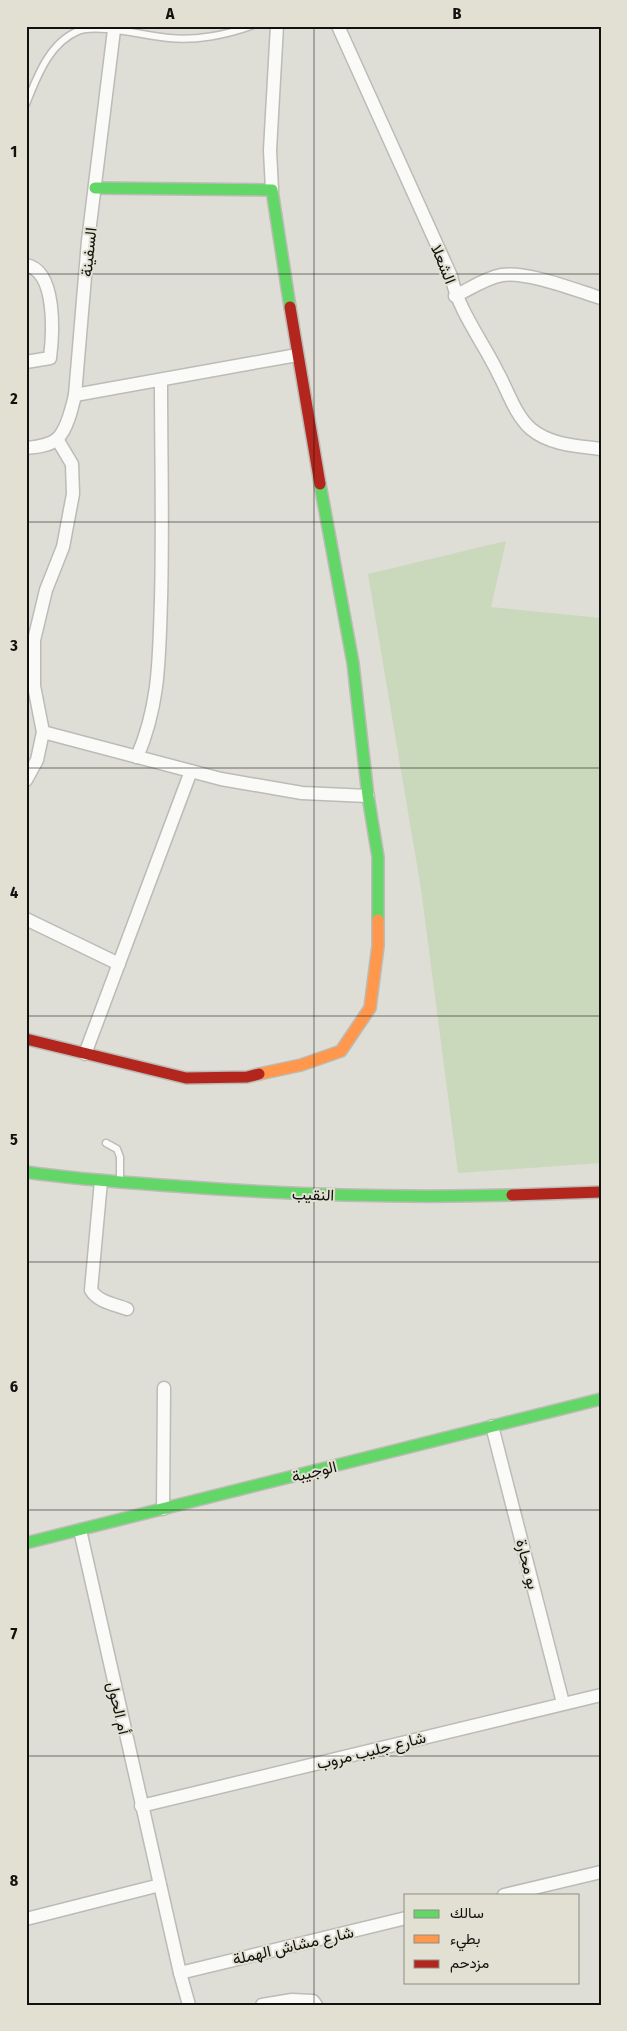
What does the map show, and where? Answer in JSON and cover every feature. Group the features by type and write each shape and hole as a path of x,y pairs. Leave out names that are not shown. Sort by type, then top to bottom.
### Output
{"street":[{"path":"26,1039 186,1078 247,1077 301,1065 341,1051 370,1008 378,946 378,857 368,796 353,663 297,355 272,190 270,150 277,26"},
{"name":"الشعلا","path":"338,26 451,276 455,296 498,372 514,406 532,429 558,442 601,449"},
{"name":"السفينة","path":"57,439 70,416 75,395 88,241 114,30"},
{"path":"95,188 272,190"},
{"path":"26,266 40,272 46,281 49,293 52,340 50,358 26,362"},
{"path":"455,296 485,280 502,275 522,275 601,298"},
{"path":"75,395 297,355"},
{"path":"137,757 146,736 158,681 162,555 161,380"},
{"path":"26,448 40,446 57,439 72,464 73,494 63,547 46,590 34,640 34,686 43,732 37,760 26,780"},
{"path":"43,732 221,779 302,793 368,796"},
{"path":"85,1054 191,771"},
{"path":"26,919 119,964"},
{"name":"النقيب","path":"26,1172 101,1181 257,1193 426,1198 601,1192"},
{"path":"101,1181 91,1290 95,1296 102,1300 126,1309"},
{"path":"163,1509 164,1388"},
{"name":"الوجيبة","path":"26,1543 601,1399"},
{"name":"بو محارة","path":"492,1426 563,1703"},
{"name":"أم الحول","path":"80,1530 189,2005"},
{"name":"شارع جليب مروب","path":"142,1806 601,1695"},
{"path":"508,1894 601,1872"},
{"path":"26,1919 160,1885"},
{"name":"شارع مشاش الهملة","path":"180,1972 404,1918"},
{"path":"262,2005 292,2000 313,2001 316,2005"}],"lane":[{"path":"27,99 40,71 53,51 64,39 78,30 92,28 171,38 226,35 251,26"},
{"path":"106,1143 117,1149 120,1157 120,1182"}],"green space":[{"path":"506,541 491,607 601,618 601,1163 458,1173 421,889 368,574"}],"traffic: fast":[{"path":"95,188 272,190 290,307"},
{"path":"320,484 353,663 368,796 378,857 378,920"},
{"path":"26,1172 107,1181 269,1192 391,1196 512,1195"},
{"path":"26,1543 601,1399"}],"traffic: slow":[{"path":"259,1074 301,1065 341,1051 370,1008 378,946 378,920"}],"traffic: jam":[{"path":"290,307 320,484"},
{"path":"26,1039 186,1078 247,1077 259,1074"},
{"path":"512,1195 601,1192"}]}
